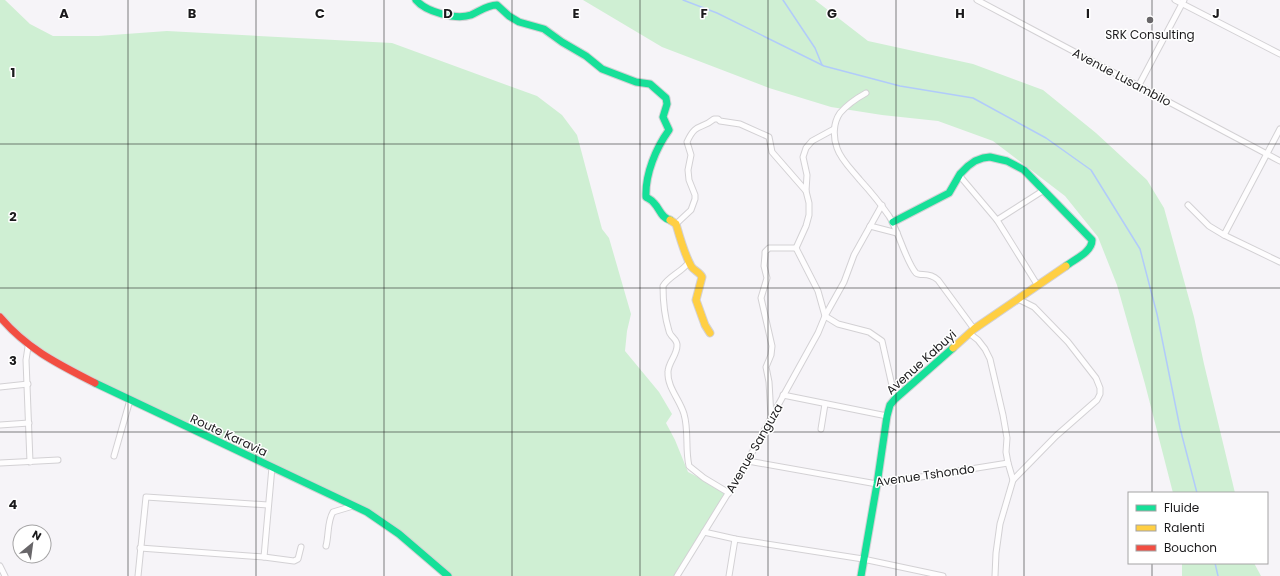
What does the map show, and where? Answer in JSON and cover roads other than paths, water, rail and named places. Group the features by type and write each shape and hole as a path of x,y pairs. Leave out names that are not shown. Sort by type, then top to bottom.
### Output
{"street":[{"path":"416,0 425,8 459,17 470,16 494,4 519,22 544,29 562,42 586,56 602,69 636,82 647,82 654,86 667,100 663,115 669,130 662,139 655,156 646,187 646,197 654,202 666,219 673,221 676,224 689,262 693,269 702,276 696,300 710,333"},
{"name":"Avenue Lusambilo","path":"977,0 1280,161"},
{"path":"1175,0 1183,2 1280,54"},
{"path":"1138,85 1183,2"},
{"path":"866,92 840,113 834,129 837,148 843,159 882,205 893,222 908,258 917,273 920,275 929,274 938,280 985,349 990,359 1003,415 1007,438 1006,452 1013,480"},
{"path":"676,224 691,210 695,199 695,195 688,180 688,170 692,155 687,142 696,127 709,123 714,119 718,119 720,122 740,124 769,137 772,152 806,191"},
{"path":"834,129 812,142 806,148 803,157 807,175 806,191 810,203 809,215 796,248 818,291 825,316 838,324 869,332 882,341 895,399"},
{"path":"1224,235 1280,129"},
{"path":"893,222 949,193 954,187 959,175 975,161 986,156 997,157 1013,163 1024,170 1044,190 997,220"},
{"path":"959,175 997,220 1038,286"},
{"name":"Avenue Kabuyi","path":"861,576 890,405 972,331 1038,286 1089,249 1092,245 1092,240 1044,190"},
{"name":"Avenue Sanguza","path":"677,576 729,493 772,418 844,282 854,255 882,205"},
{"path":"1188,205 1209,226 1224,235 1280,262"},
{"path":"870,226 897,233"},
{"path":"772,418 766,366 772,346 761,298 767,278 764,266 764,255 769,248 796,248"},
{"path":"689,262 682,271 667,281 663,286 669,333 677,344 677,349 668,369 669,378 684,414 689,466 704,478 729,493"},
{"path":"995,576 996,548 1000,524 1013,480 1056,436 1097,400 1100,394 1100,388 1096,378 1068,342 1034,307 1018,299"},
{"name":"Route Karavia","path":"0,318 28,347 64,368 380,520 448,576"},
{"path":"28,347 26,360 30,462"},
{"path":"0,387 28,384"},
{"path":"783,395 887,416"},
{"path":"114,456 130,400"},
{"path":"821,429 825,404"},
{"path":"0,425 29,423"},
{"path":"0,463 58,460"},
{"name":"Avenue Tshondo","path":"748,460 877,484 1008,463"},
{"path":"264,557 272,467"},
{"path":"138,576 146,497 268,505"},
{"path":"326,546 329,536 329,524 333,512 353,506"},
{"path":"704,532 735,539 863,559 943,576"},
{"path":"729,576 735,539"},
{"path":"140,548 264,557 294,561 298,559 301,547"},
{"path":"0,566 5,576"}],"waterway":[{"path":"683,0 717,13 824,66 900,86 973,98 1046,138 1091,170 1140,249 1157,314 1180,428 1197,492"},
{"path":"783,0 815,48 822,65"},
{"path":"1215,564 1218,576"}],"place":[{"name":"SRK Consulting","path":"1150,20"}]}
